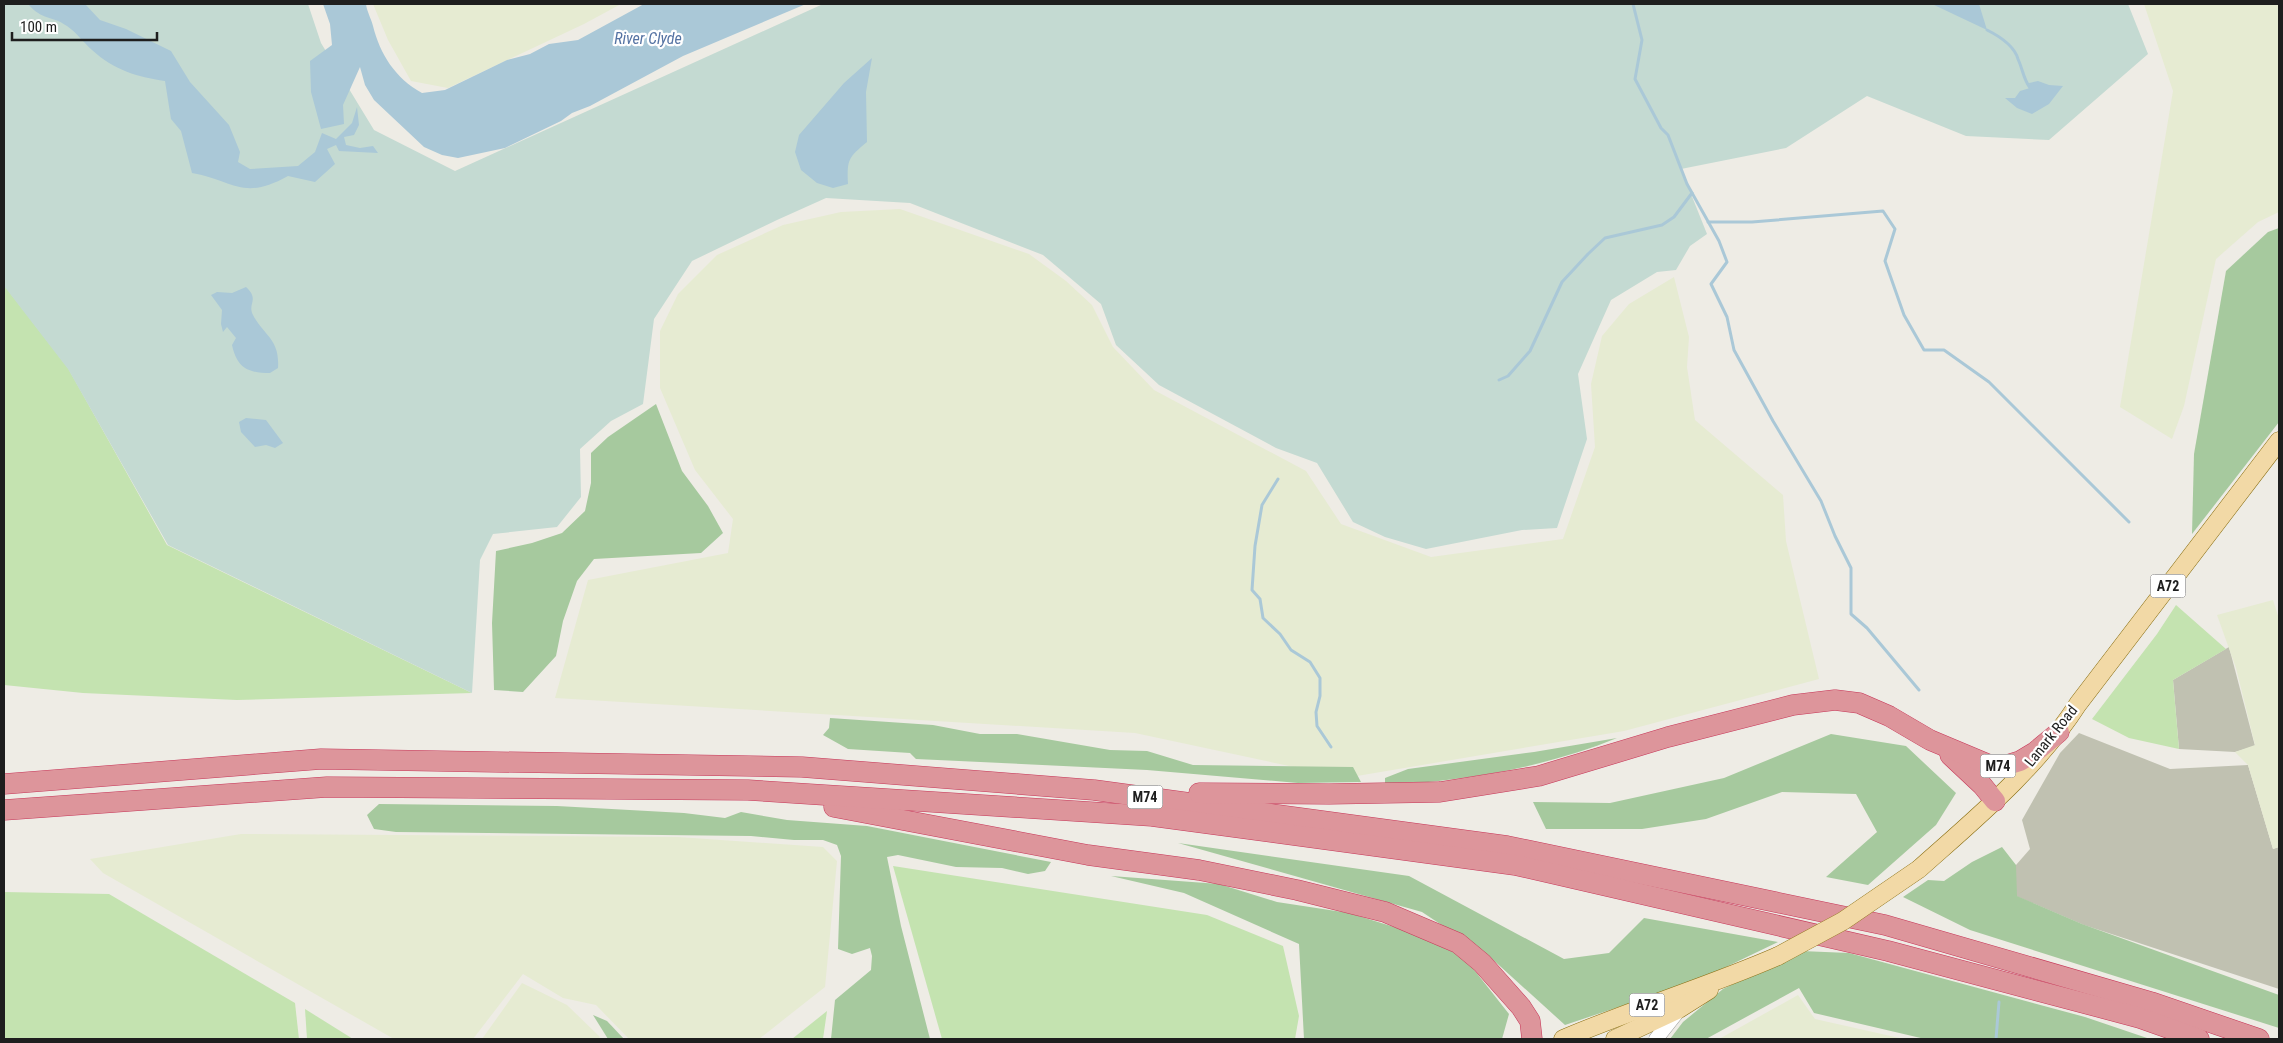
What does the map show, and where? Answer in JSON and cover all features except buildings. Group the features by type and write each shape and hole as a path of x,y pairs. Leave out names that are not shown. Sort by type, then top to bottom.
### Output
{"highway":[{"name":"M74","path":"1114,793 1329,794 1440,792 1539,776 1668,737 1794,705 1835,700 1859,703 1889,716 1930,740 1992,766 2007,766 2020,761 2035,752 2060,732"},
{"name":"M74","path":"1930,740 1962,765 1995,801"},
{"name":"M74","path":"4,784 322,759 802,766 1114,793 1507,846 1875,923 2151,1002 2259,1039"},
{"name":"M74","path":"4,810 326,787 748,790 1152,816 1515,865 1888,951 2140,1018 2199,1039"},
{"name":"M74","path":"748,790 1088,855 1199,870 1297,890 1385,912 1458,943 1494,974 1531,1030 1543,1039"}],"main road":[{"name":"Lanark Road","path":"1563,1039 1643,1007 1733,976 1778,956 1843,921 1919,869 1995,801 2060,732 2078,704 2279,441"},
{"name":"Lanark Road","path":"1615,1039 1679,1009 1733,976"},
{"name":"A72","path":"1603,1039 1660,1018"}],"street":[{"path":"1656,1039 1679,1009"}],"shaded area":[{"path":"4,4 308,4 321,43 374,130 455,171 823,4 2128,4 2148,54 2049,140 1966,136 1867,96 1786,148 1681,169 1707,234 1690,246 1676,270 1657,272 1611,300 1578,374 1587,439 1557,528 1522,530 1426,549 1385,537 1353,522 1317,463 1276,448 1159,385 1116,345 1101,304 1043,255 910,203 826,198 692,261 654,319 643,404 611,421 580,449 581,497 557,527 493,534 480,560 472,693 168,545 68,369 4,286"},
{"path":"373,4 621,4 584,24 448,88 411,81 388,40"},
{"path":"2144,4 2279,4 2279,212 2258,222 2216,259 2184,406 2172,439 2120,407 2173,91"},
{"path":"900,209 1029,254 1066,281 1092,305 1113,347 1154,390 1306,471 1341,524 1431,557 1563,539 1595,447 1591,384 1602,336 1629,304 1674,277 1689,337 1687,367 1695,420 1783,495 1786,541 1819,679 1624,731 1345,778 1135,733 555,698 588,580 728,553 733,519 695,470 660,388 660,331 678,294 717,255 783,225 841,212"},
{"path":"2273,600 2279,619 2279,847 2273,849 2248,765 2235,752 2255,745 2236,668 2217,615"},
{"path":"2229,647 2255,746 2235,752 2179,749 2173,680"},
{"path":"2079,733 2170,769 2248,765 2273,849 2279,847 2279,989 2084,925 2016,896 2016,865 2030,849 2022,820 2060,753"},
{"path":"241,834 678,837 823,847 837,861 825,987 759,1039 629,1039 596,1005 563,998 523,974 473,1039 394,1039 103,873 90,859"},
{"path":"522,983 567,1005 600,1037 598,1039 482,1039"},
{"path":"1798,995 1815,1019 1904,1039 1719,1039"}],"green space":[{"path":"2279,228 2279,422 2192,534 2194,454 2226,271 2268,232"},
{"path":"4,285 68,368 167,545 472,693 237,700 83,693 4,685"},
{"path":"656,404 682,471 708,506 723,533 701,553 594,559 577,581 563,621 556,656 523,692 494,690 492,623 496,551 532,543 562,533 585,511 591,483 591,453 608,437"},
{"path":"2176,605 2226,649 2173,680 2179,749 2129,738 2092,719 2157,634"},
{"path":"830,718 933,725 980,734 1017,734 1110,750 1147,751 1193,765 1353,767 1361,782 1298,783 1147,770 916,759 910,753 848,749 823,735 829,728"},
{"path":"1831,734 1906,746 1956,793 1936,825 1868,885 1826,877 1877,832 1856,794 1782,792 1706,819 1642,829 1546,829 1533,802 1610,803 1724,778"},
{"path":"1617,738 1561,757 1503,771 1445,780 1385,785 1385,778 1408,769 1534,752"},
{"path":"379,804 557,806 684,813 725,818 741,812 787,820 867,826 1051,862 1045,871 1028,874 1002,868 956,867 898,855 887,857 901,926 930,1039 831,1039 835,1000 871,970 872,956 870,948 852,954 838,949 841,856 837,845 823,840 794,840 751,836 396,832 374,829 367,815"},
{"path":"1178,843 1409,876 1564,959 1609,953 1644,918 1778,942 1699,980 1565,1025 1490,957 1422,912"},
{"path":"2002,847 2016,865 2017,896 2082,924 2279,995 2279,1028 1970,930 1903,897 1928,880 1944,881 1972,862"},
{"path":"893,866 1207,915 1283,946 1299,1016 1295,1039 942,1039"},
{"path":"1111,876 1219,884 1277,902 1349,913 1407,931 1464,957 1509,1014 1502,1039 1304,1039 1299,944 1184,893"},
{"path":"4,892 109,894 295,1003 299,1039 4,1039"},
{"path":"1801,951 1849,953 2085,1017 2150,1039 1925,1039 1814,1013 1799,988 1706,1039 1670,1039 1683,1022 1723,989"},
{"path":"305,1009 353,1039 307,1039"},
{"path":"827,1011 823,1039 792,1039"},
{"path":"593,1015 607,1021 624,1039 608,1039"}],"water":[{"path":"28,4 85,4 100,20 126,29 171,51 190,82 229,125 240,152 238,162 250,169 298,166 315,152 322,133 336,139 352,123 357,107 359,125 354,135 344,137 346,145 360,148 373,146 378,153 339,151 336,145 327,149 335,164 315,182 288,176 260,187 249,188 239,187 192,173 181,131 171,119 165,81 135,75 117,68 100,57 67,26 43,16"},
{"name":"River Clyde","path":"323,4 366,4 384,56 396,73 422,93 445,90 507,60 530,54 549,44 578,40 644,4 806,4 683,56 590,106 572,113 561,121 505,148 458,158 442,155 424,147 374,100 365,85 360,67 343,105 344,124 321,129 311,92 310,61 332,45 330,24"},
{"path":"1932,4 1979,4 1987,30"},
{"path":"872,58 866,92 867,142 850,160 848,184 833,188 817,183 801,170 795,152 799,135 844,83"},
{"path":"2038,81 2049,85 2063,86 2049,104 2032,114 2017,108 2005,98 2015,98 2020,91 2030,88 2029,83"},
{"path":"246,287 253,298 251,307 253,315 274,344 276,350 278,368 270,373 255,372 240,364 232,345 236,338 227,327 223,332 221,324 222,310 211,295 217,292 232,293"},
{"path":"246,418 266,420 283,443 275,448 266,445 255,447 241,432 239,422"}],"waterway":[{"path":"1633,4 1642,40 1635,79 1661,128 1668,135 1687,184 1719,241 1727,262 1711,284 1727,317 1734,350 1773,421 1821,501 1835,536 1851,568 1851,614 1867,628 1919,690"},
{"path":"1987,30 2001,38 2013,49 2030,88"},
{"path":"1499,380 1508,376 1530,351 1562,282 1588,254 1605,238 1662,225 1674,217 1692,193"},
{"path":"1708,222 1752,222 1883,211 1895,229 1885,261 1904,315 1924,350 1944,350 1989,382 2129,522"},
{"path":"1278,479 1262,505 1255,546 1252,590 1260,599 1263,618 1280,634 1291,650 1310,662 1320,678 1320,696 1316,712 1317,726 1331,747"},
{"path":"1996,1039 1999,1002"}]}
